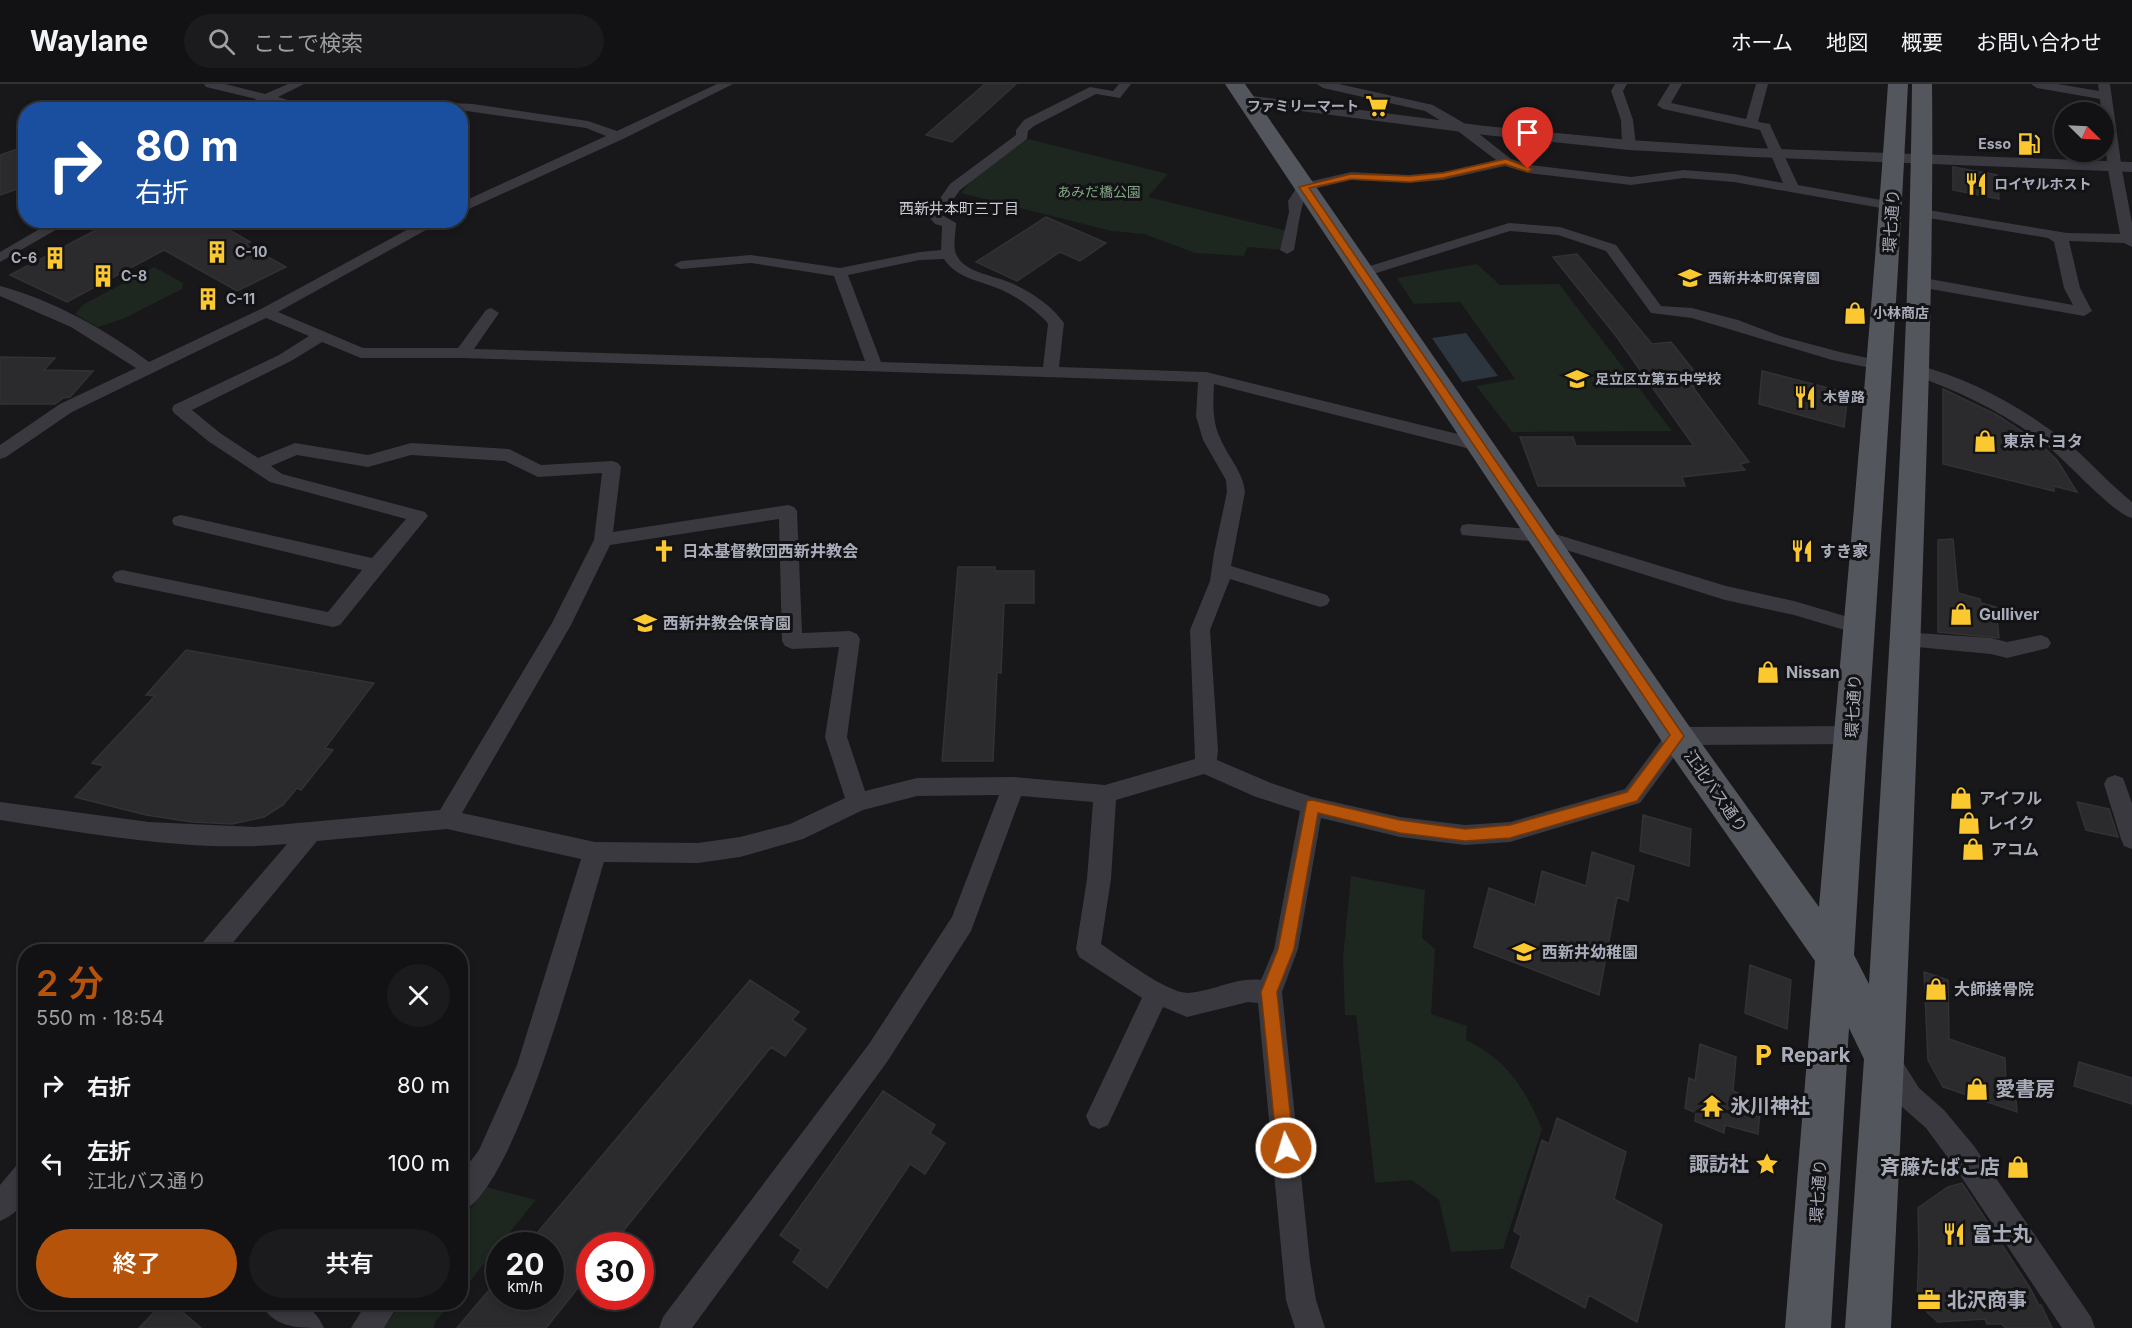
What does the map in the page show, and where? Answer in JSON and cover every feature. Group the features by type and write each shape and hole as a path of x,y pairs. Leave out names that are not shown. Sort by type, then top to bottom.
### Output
{"main road":[{"name":"環七通り","path":"1868,1328 1885,1057 1917,370 1922,213 1909,157 1898,84"},
{"name":"環七通り","path":"1808,1328 1858,627 1892,206 1909,157 1922,84"},
{"name":"江北バス通り","path":"1240,92 1677,736 1801,913 1835,957 1885,1057"}],"street":[{"path":"210,84 282,102"},
{"path":"260,102 298,84"},
{"path":"468,205 547,166 618,136 727,84"},
{"path":"1078,86 1116,95 1125,84"},
{"path":"1323,84 1423,106 1464,129 1506,162 1528,169 1631,181 1684,174 1734,178 1892,206"},
{"path":"1621,84 1617,91 1626,116 1629,145"},
{"path":"1676,84 1663,105 1765,127 1792,187"},
{"path":"1751,123 1762,84"},
{"path":"1922,213 2053,235 2130,241 2114,166 2105,90 2037,84"},
{"path":"1050,373 1056,323 1041,306 1012,289 956,265 948,254 949,223 935,216 955,187 974,169 1022,136 1022,130 1029,123 1094,90"},
{"path":"1240,92 1464,129 1629,145 1777,154 1909,157 2132,167"},
{"path":"468,108 588,125 618,136"},
{"path":"1287,250 1296,212 1295,201 1304,187 1351,176 1410,179 1443,176 1506,162"},
{"path":"1362,273 1509,227 1560,231 1611,248 1656,310 1692,313 1732,323 1774,339 1838,357 1880,365"},
{"path":"0,258 52,228"},
{"path":"0,453 66,408 266,312 422,228"},
{"path":"1919,282 2084,311 2072,288 2061,240 2053,235"},
{"path":"681,265 752,259 840,272 920,256 948,254"},
{"path":"840,272 875,367"},
{"path":"0,291 57,315 130,355 147,368"},
{"path":"266,312 361,353 463,353 1206,377 1479,445"},
{"path":"463,353 491,313"},
{"path":"122,577 333,620 419,516 276,478 214,437 180,409 285,358 321,336"},
{"path":"1917,370 2000,406 2035,427 2068,453 2132,512"},
{"path":"1205,765 1207,740 1199,643 1200,630 1220,581 1230,512 1236,492 1235,480 1212,440 1204,416 1206,377"},
{"path":"255,466 295,449 368,461 411,448 509,455 538,471 612,467 603,540 561,625 447,819"},
{"path":"603,540 788,511 792,641 850,639 836,737 858,802"},
{"path":"181,521 376,566"},
{"path":"1469,530 1542,536 1725,593 1794,608 1858,627"},
{"path":"1222,570 1320,600"},
{"path":"1903,640 1991,646 2007,650 2041,643"},
{"path":"0,811 149,832 255,837 447,819 595,852 698,853 740,847 795,832 858,802 917,787 1014,786 1105,794 1205,765 1264,790 1312,806 1400,827 1465,835 1510,832 1632,796 1677,736 1852,735"},
{"path":"2115,784 2132,839"},
{"path":"674,1328 878,1053 962,923 1014,786"},
{"path":"1105,794 1100,879 1088,948 1145,988 1186,1005 1248,990 1269,992"},
{"path":"1310,1328 1301,1300 1296,1262 1269,992 1286,949 1312,806"},
{"path":"217,944 311,832"},
{"path":"468,1188 489,1160 530,1067 595,852"},
{"path":"1099,1116 1157,993"},
{"path":"1885,1057 1910,1097 1935,1119 1964,1156 2080,1328"},
{"path":"0,1207 18,1186"},
{"path":"285,1310 309,1328"},
{"path":"366,1328 379,1310"}],"green space":[{"name":"あみだ橋公園","path":"1028,139 1168,174 1148,197 1287,231 1283,250 1247,247 1244,256 1195,253 1144,234 1111,231 961,193 983,170"},
{"path":"1477,264 1500,285 1559,284 1672,431 1512,432 1476,386 1515,379 1460,302 1414,304 1397,278"},
{"path":"154,267 183,283 182,289 125,318 98,327 75,314 84,304"},
{"path":"1351,876 1425,890 1422,938 1435,949 1431,1014 1467,1026 1466,1040 1504,1066 1529,1101 1542,1129 1503,1249 1451,1252 1439,1200 1412,1180 1375,1183 1356,1015 1345,1015 1343,958"},
{"path":"486,1187 536,1200 510,1232 486,1232 486,1261 468,1283 468,1212"},
{"path":"396,1310 445,1310 435,1322 434,1328 384,1328"}],"shaded area":[{"path":"1466,333 1498,376 1462,382 1432,338"}],"building":[{"path":"985,84 1016,84 952,142 926,135"},
{"path":"18,149 18,189 0,195 0,155"},
{"path":"1953,167 1997,175 1999,199 1953,190"},
{"path":"1046,217 1106,243 1080,261 1060,252 1017,281 976,262"},
{"path":"100,228 226,228 250,242 245,244 286,267 237,291 164,250 67,302 10,275"},
{"path":"1577,254 1652,344 1671,342 1699,377 1690,378 1696,387 1692,386 1749,462 1740,464 1745,470 1682,477 1685,486 1538,486 1520,437 1573,437 1576,446 1694,446 1616,336 1553,257"},
{"path":"0,357 55,358 44,370 93,371 70,397 63,398 55,404 0,404"},
{"path":"1762,371 1848,393 1844,427 1759,404"},
{"path":"1943,389 1997,415 2038,442 2057,460 2077,492 2054,486 2054,491 1943,464"},
{"path":"1953,539 1958,593 1980,599 1981,603 1996,607 1999,638 1938,632 1938,540"},
{"path":"958,567 995,567 995,571 1034,571 1034,603 1004,603 1001,673 997,672 993,761 942,761"},
{"path":"186,650 374,683 325,748 333,750 301,790 297,788 283,805 264,817 232,824 192,822 146,815 75,797 104,766 92,763 155,696 146,695"},
{"path":"2077,802 2109,809 2118,837 2086,830"},
{"path":"1643,815 1691,829 1689,866 1640,851"},
{"path":"1592,852 1634,866 1628,901 1617,897 1599,995 1474,947 1489,888 1535,905 1542,871 1586,886"},
{"path":"1750,965 1791,980 1787,1029 1745,1013"},
{"path":"1924,972 1948,980 1949,1039 2005,1058 2006,1086 2015,1089 2017,1112 1943,1087 1928,1060"},
{"path":"750,980 799,1012 792,1020 806,1029 785,1056 771,1047 622,1232 576,1232 576,1290 564,1306 564,1232 538,1232"},
{"path":"1700,1044 1736,1057 1733,1091 1741,1094 1740,1099 1745,1101 1745,1104 1760,1110 1758,1134 1725,1125 1724,1133 1695,1121 1696,1113 1685,1108 1689,1078 1695,1081"},
{"path":"2079,1062 2132,1078 2132,1104 2074,1086"},
{"path":"883,1091 935,1125 930,1133 945,1143 925,1174 910,1164 827,1288 793,1262 801,1250 780,1235"},
{"path":"1557,1118 1626,1152 1614,1199 1662,1225 1637,1322 1589,1295 1585,1308 1511,1267 1521,1236 1514,1231 1542,1140 1549,1144"},
{"path":"1962,1183 2041,1305 2052,1328 2005,1328 2002,1324 1987,1324 1985,1319 1938,1322 1917,1303 1918,1208 1948,1187"},
{"path":"486,1294 486,1310 560,1310 546,1328 457,1328"},
{"path":"156,1310 180,1310 201,1328 139,1328"}],"place":[{"name":"ファミリーマート","path":"1377,106"},
{"name":"Esso","path":"2029,144"},
{"name":"ロイヤルホスト","path":"1976,184"},
{"name":"C-10","path":"217,252"},
{"name":"C-6","path":"55,258"},
{"name":"C-8","path":"103,276"},
{"name":"西新井本町保育園","path":"1690,278"},
{"name":"C-11","path":"208,299"},
{"name":"小林商店","path":"1855,313"},
{"name":"足立区立第五中学校","path":"1577,379"},
{"name":"木曽路","path":"1805,397"},
{"name":"東京トヨタ","path":"1985,441"},
{"name":"日本基督教団西新井教会","path":"664,551"},
{"name":"すき家","path":"1802,551"},
{"name":"Gulliver","path":"1961,614"},
{"name":"西新井教会保育園","path":"645,623"},
{"name":"Nissan","path":"1768,672"},
{"name":"アイフル","path":"1961,798"},
{"name":"レイク","path":"1969,823"},
{"name":"アコム","path":"1973,849"},
{"name":"西新井幼稚園","path":"1524,952"},
{"name":"大師接骨院","path":"1936,989"},
{"name":"Repark","path":"1763,1055"},
{"name":"愛書房","path":"1977,1089"},
{"name":"氷川神社","path":"1712,1106"},
{"name":"諏訪社","path":"1767,1164"},
{"name":"斉藤たばこ店","path":"2018,1167"},
{"name":"富士丸","path":"1954,1234"},
{"name":"北沢商事","path":"1929,1300"}],"district":[{"name":"西新井本町三丁目","path":"959,209"}],"route":[{"path":"1286,1148 1269,992 1286,949 1312,806 1400,827 1465,835 1510,832 1632,796 1677,736 1304,187 1351,176 1410,179 1443,176 1506,162 1528,169"}]}
